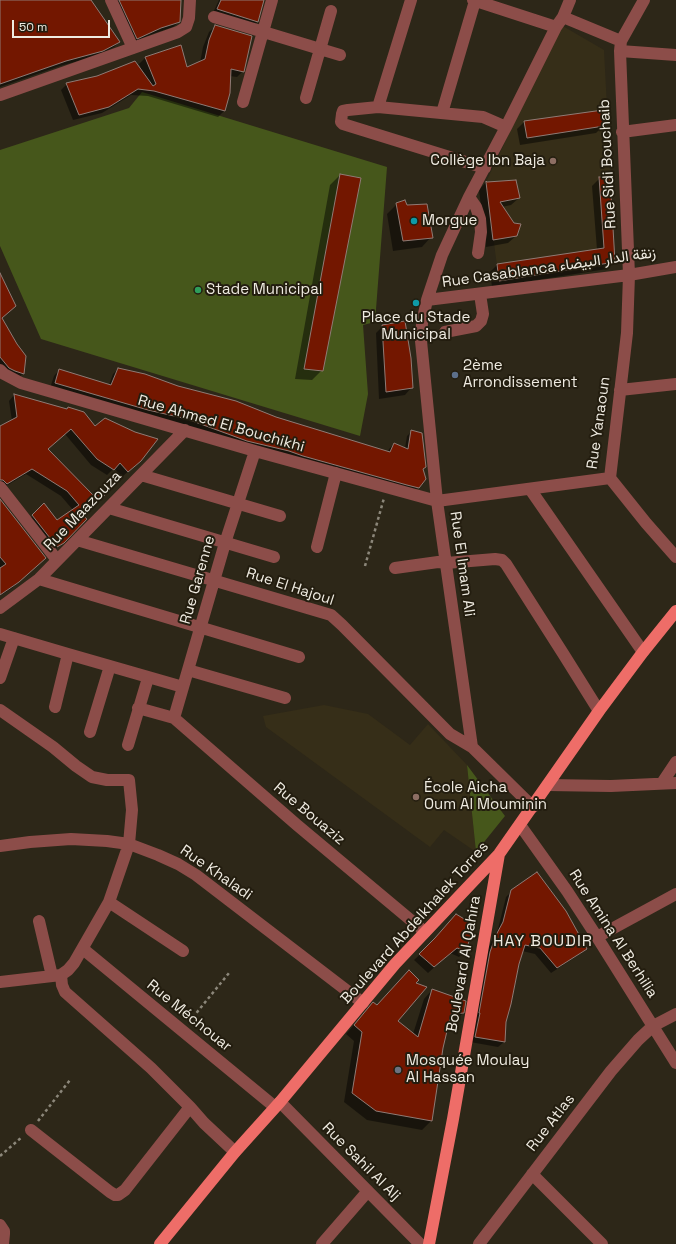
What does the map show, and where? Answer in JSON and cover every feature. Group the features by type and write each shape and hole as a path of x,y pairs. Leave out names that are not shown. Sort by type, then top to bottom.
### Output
{"main road":[{"name":"Boulevard Abdelkhalek Torres","path":"160,1244 234,1152 363,1004 395,964 499,854 599,711 676,611"},
{"name":"Boulevard Al Qahira","path":"429,1244 453,1119 499,854"}],"street":[{"path":"111,0 133,48"},
{"path":"0,95 178,32 186,27 189,18 190,0"},
{"path":"243,102 272,0"},
{"path":"378,107 411,0"},
{"path":"442,113 474,0 556,27"},
{"name":"Rue El Imam Ali","path":"472,747 437,500 420,341 422,323 427,300 442,255 469,197 570,0"},
{"path":"620,46 644,0"},
{"path":"306,98 331,11"},
{"path":"563,16 620,46 676,55"},
{"path":"214,17 340,55"},
{"name":"Rue Sidi Bouchaib","path":"620,46 622,132 627,204 629,275"},
{"path":"485,168 343,124 341,122 343,111 378,107 483,117 506,127"},
{"path":"622,132 676,126"},
{"path":"469,197 476,207 480,219 481,232 478,253"},
{"name":"Rue Casablanca زنقة الدار البيضاء","path":"427,300 629,275 676,267"},
{"name":"Rue Yanaoun","path":"437,500 610,478 626,333 629,275"},
{"path":"445,332 476,326 481,321 483,314 480,294"},
{"name":"Rue Ahmed El Bouchikhi","path":"0,370 4,374 21,383 255,451 437,500"},
{"path":"620,390 676,384"},
{"name":"Rue Maazouza","path":"0,608 39,579 184,430"},
{"name":"Rue Garenne","path":"174,718 225,542 255,451"},
{"path":"317,547 336,473"},
{"path":"141,475 280,516"},
{"path":"610,478 646,523 676,557"},
{"path":"0,487 57,560"},
{"path":"530,489 643,652"},
{"path":"109,508 274,557"},
{"name":"Rue El Hajoul","path":"77,540 331,615 450,734 472,747"},
{"path":"395,568 438,562 446,563 495,559 502,560 506,564 599,711"},
{"path":"39,579 299,656"},
{"path":"0,634 183,687"},
{"path":"0,678 14,638"},
{"path":"55,707 68,654"},
{"path":"90,732 110,666"},
{"path":"188,670 286,698"},
{"path":"128,745 148,678"},
{"path":"138,708 174,718"},
{"path":"0,710 92,777 107,780 129,780 132,810 128,844 109,902 74,963 68,970 57,976 0,982"},
{"name":"Rue Bouaziz","path":"174,718 297,825 425,932"},
{"path":"472,747 533,807"},
{"path":"662,783 676,762"},
{"path":"548,785 611,786 676,783"},
{"name":"Rue Amina Al Berhilia","path":"520,825 567,891 676,1063"},
{"name":"Rue Khaladi","path":"0,846 71,839 107,841 128,844 158,855 178,864 196,875 363,1004"},
{"path":"597,937 676,894"},
{"path":"109,902 183,951"},
{"path":"39,921 57,976 65,992 151,1068 234,1152"},
{"name":"Rue Méchouar","path":"83,949 182,1031 277,1104"},
{"name":"Rue Atlas","path":"479,1244 611,1071 652,1026 676,1014"},
{"name":"Rue Sahil Al Alj","path":"277,1104 368,1191 420,1244"},
{"path":"31,1130 110,1192 118,1195 125,1190 190,1107"},
{"path":"532,1174 602,1244"},
{"path":"322,1244 368,1191"},
{"path":"0,1225 4,1231 3,1244"}],"path":[{"path":"365,566 387,487"},
{"path":"182,1031 229,973"}],"shaded area":[{"name":"Collège Ibn Baja","path":"561,25 604,50 615,262 499,281 486,182"},
{"name":"École Aicha Oum Al Mouminin","path":"324,705 368,714 410,745 428,724 467,765 476,852 444,830 430,847 266,727 263,716"}],"green space":[{"name":"Stade Municipal","path":"142,92 387,167 375,322 363,325 368,394 360,436 41,339 0,246 0,150 129,108"},
{"path":"467,765 505,816 476,852"}],"building":[{"path":"0,0 91,0 120,42 103,51 66,61 0,84"},
{"path":"119,0 181,0 180,22 161,28 137,39"},
{"path":"221,0 264,0 258,22 217,9"},
{"path":"215,25 252,36 244,72 231,69 230,93 225,111 154,91 138,89 109,107 79,115 66,83 97,76 135,61 153,86 156,84 145,57 181,45 187,67 205,59 209,40"},
{"path":"603,110 604,126 527,138 524,121"},
{"path":"340,174 361,178 323,371 304,369"},
{"path":"599,177 610,177 615,262 499,281 497,264 604,248"},
{"path":"516,180 520,198 500,202 514,223 521,224 517,236 493,240 486,181"},
{"name":"Morgue","path":"405,200 407,205 427,204 433,238 403,241 396,203"},
{"path":"0,273 16,306 2,318 17,344 26,356 24,374 9,368 0,357"},
{"path":"405,321 411,358 413,388 386,392 382,325"},
{"path":"118,368 145,374 178,386 236,401 276,417 390,452 394,443 408,449 411,430 422,433 426,467 423,469 426,479 419,488 407,485 289,451 247,441 187,419 148,410 55,383 59,369 111,385"},
{"path":"14,394 67,409 68,407 84,412 95,426 105,418 135,432 158,439 141,461 128,472 120,463 114,470 97,459 71,429 48,449 93,495 101,489 105,495 82,515 87,519 64,543 57,547 32,515 44,503 57,520 79,505 67,491 32,469 7,484 3,480 0,480 0,426 17,417"},
{"path":"0,499 46,558 19,582 0,595 0,568 6,564 0,557"},
{"path":"537,872 566,911 587,949 557,968 540,948 525,945 519,964 506,1022 505,1042 475,1037 490,952 496,935 503,922 511,890"},
{"path":"456,914 474,925 466,951 457,948 434,967 419,954"},
{"name":"Mosquée Moulay Al Hassan","path":"409,970 419,980 416,983 427,987 398,1021 418,1037 432,989 466,1001 464,1013 451,1014 443,1048 432,1121 376,1111 352,1093 362,1032 354,1025 373,1002 377,1005"}],"place":[{"name":"Collège Ibn Baja","path":"553,161"},
{"name":"Morgue","path":"414,221"},
{"name":"Stade Municipal","path":"198,290"},
{"name":"Place du Stade Municipal","path":"416,303"},
{"name":"2ème Arrondissement","path":"455,375"},
{"name":"École Aicha Oum Al Mouminin","path":"416,797"},
{"name":"Mosquée Moulay Al Hassan","path":"398,1070"}],"district":[{"name":"HAY BOUDIR","path":"543,942"}]}
